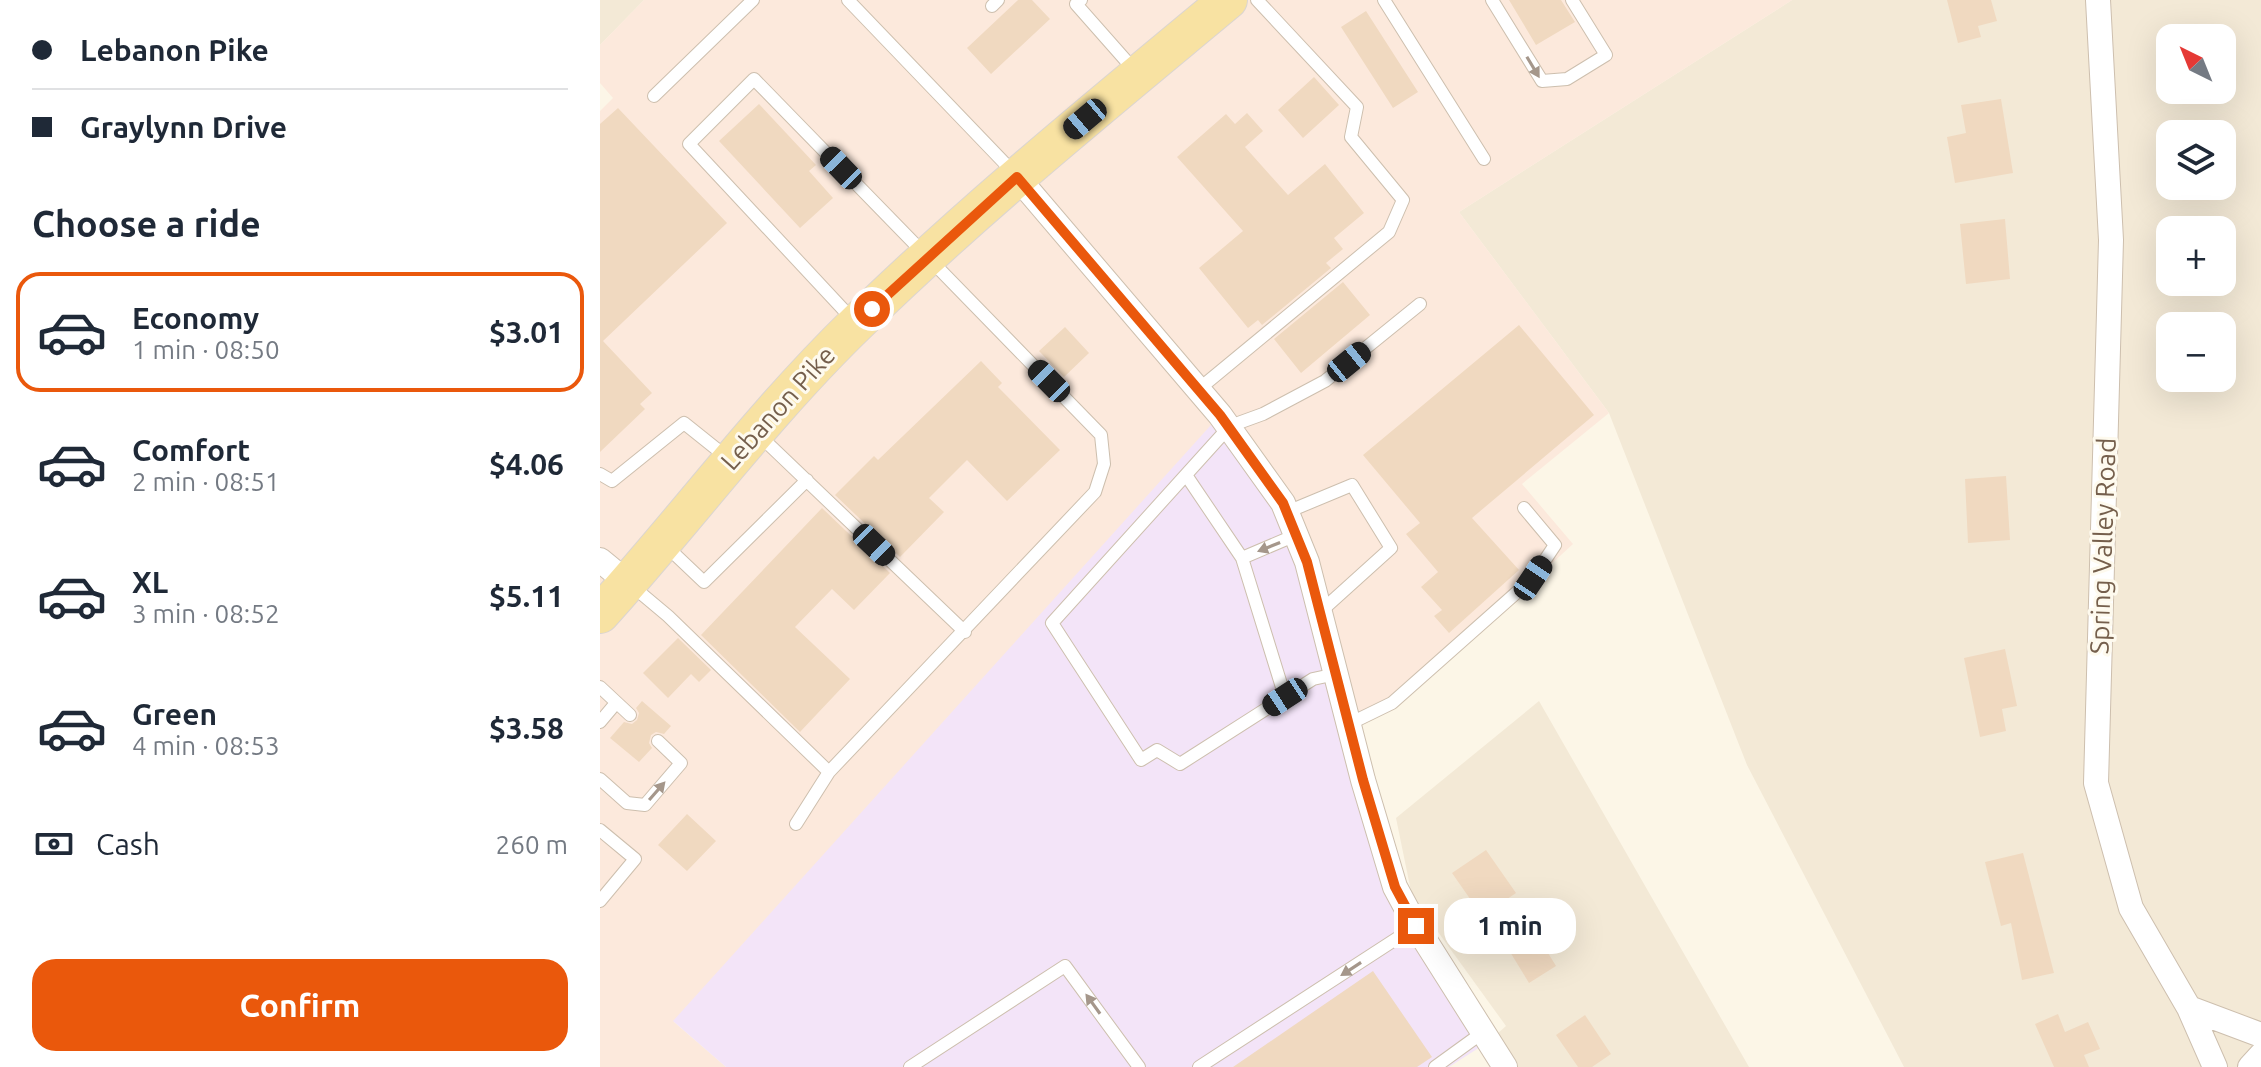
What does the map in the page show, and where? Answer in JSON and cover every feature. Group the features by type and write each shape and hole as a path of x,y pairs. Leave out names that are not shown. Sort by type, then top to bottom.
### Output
{"main road":[{"name":"Lebanon Pike","path":"600,614 614,571 662,542 755,431 856,323 1017,177 1228,0"}],"street":[{"name":"Spring Valley Road","path":"2098,0 2111,240 2096,783 2131,908 2189,1008 2215,1067"},
{"path":"1017,177 1230,426 1287,512 1307,562 1363,780 1395,887 1416,926 1505,1067"},
{"path":"2189,1008 2261,1035"},
{"path":"2250,1067 2261,1055"}],"lane":[{"path":"654,96 753,0"},
{"path":"848,0 1017,177"},
{"path":"1081,0 1076,4 1138,75"},
{"path":"1199,389 1389,232 1403,200 1351,137 1357,107 1257,0"},
{"path":"1384,0 1484,159"},
{"path":"1492,0 1542,81 1567,79 1606,55 1572,0"},
{"path":"796,824 829,772 1095,492 1104,464 1101,435 754,79 689,144 856,323"},
{"path":"1336,674 1313,679 1180,764 1157,750 1141,760 1052,623 1230,426 1263,414 1325,381 1420,304"},
{"path":"600,474 612,481 684,423 730,460"},
{"path":"755,431 965,632"},
{"path":"1186,475 1242,558 1285,697"},
{"path":"662,542 704,582 807,480"},
{"path":"1287,512 1352,485 1391,548 1319,613"},
{"path":"1349,724 1392,703 1533,578 1555,545 1524,508"},
{"path":"1242,558 1296,535"},
{"path":"614,571 668,616 829,772"},
{"path":"600,687 630,715"},
{"path":"600,722 616,703"},
{"path":"600,779 627,803 645,805 681,763 658,741"},
{"path":"600,830 635,859 600,901"},
{"path":"1199,1067 1416,926"},
{"path":"910,1067 1065,966 1139,1067"},
{"path":"1435,1067 1482,1033"}],"shaded area":[{"path":"600,0 644,0 600,45"},
{"path":"644,0 1792,0 1459,212 1609,413 1522,484 1573,544 1396,707 1351,730 674,1022 726,1067 600,1067 600,111 613,98 600,83 600,45"},
{"path":"1792,0 2261,0 2261,1067 1904,1067 1747,765 1609,413 1459,212"},
{"path":"1220,415 1283,503 1395,887 1488,1042 1449,1067 726,1067 673,1021"},
{"path":"1539,701 1749,1067 1509,1067 1488,1042 1506,1026 1412,896 1396,818"}],"building":[{"path":"1018,0 1032,0 1050,19 991,74 967,48"},
{"path":"1509,0 1561,0 1575,22 1536,45"},
{"path":"1947,0 1991,0 1997,21 1978,26 1981,37 1958,43"},
{"path":"1366,11 1418,92 1393,108 1341,27"},
{"path":"1314,77 1339,105 1303,138 1278,110"},
{"path":"2001,99 2013,173 1955,183 1947,137 1966,133 1961,105"},
{"path":"759,104 816,165 809,171 833,198 800,228 719,141"},
{"path":"618,108 727,223 603,341 652,393 640,404 645,409 600,452 600,124"},
{"path":"1247,113 1263,131 1245,147 1288,195 1325,164 1364,213 1334,238 1343,249 1326,263 1331,268 1262,325 1258,320 1248,328 1199,268 1243,231 1177,157 1226,114 1235,124"},
{"path":"2005,219 2010,279 1966,284 1960,224"},
{"path":"1343,282 1370,315 1301,373 1274,339"},
{"path":"1519,325 1594,415 1472,518 1519,570 1449,633 1434,616 1442,610 1421,587 1438,572 1406,534 1420,523 1363,455"},
{"path":"1065,327 1089,353 1064,377 1039,351"},
{"path":"981,361 1002,383 998,387 1060,450 1007,501 967,460 929,498 944,512 900,557 835,495 874,456 878,460"},
{"path":"2006,476 2010,540 1968,543 1965,479"},
{"path":"822,508 890,573 854,610 832,589 795,627 850,679 800,732 701,635"},
{"path":"678,638 711,670 699,682 691,674 668,698 643,673"},
{"path":"2005,649 2017,706 2002,709 2006,731 1980,737 1964,658"},
{"path":"642,701 671,726 664,734 656,732 651,735 649,743 652,748 639,762 610,738 624,722 632,724 637,720 639,713 636,708"},
{"path":"687,814 716,841 687,871 658,845"},
{"path":"1486,850 1516,893 1482,916 1452,873"},
{"path":"2023,853 2054,973 2022,980 2011,923 2001,926 1985,862"},
{"path":"1534,930 1556,966 1529,983 1507,947"},
{"path":"1373,971 1432,1057 1417,1067 1233,1067"},
{"path":"2058,1014 2065,1032 2088,1022 2100,1049 2084,1055 2089,1067 2054,1067 2035,1024"},
{"path":"1585,1015 1611,1054 1592,1067 1578,1067 1556,1035"}],"route":[{"path":"872,309 1017,177 1230,426 1283,503 1307,562 1363,780 1395,887 1416,926"}]}
